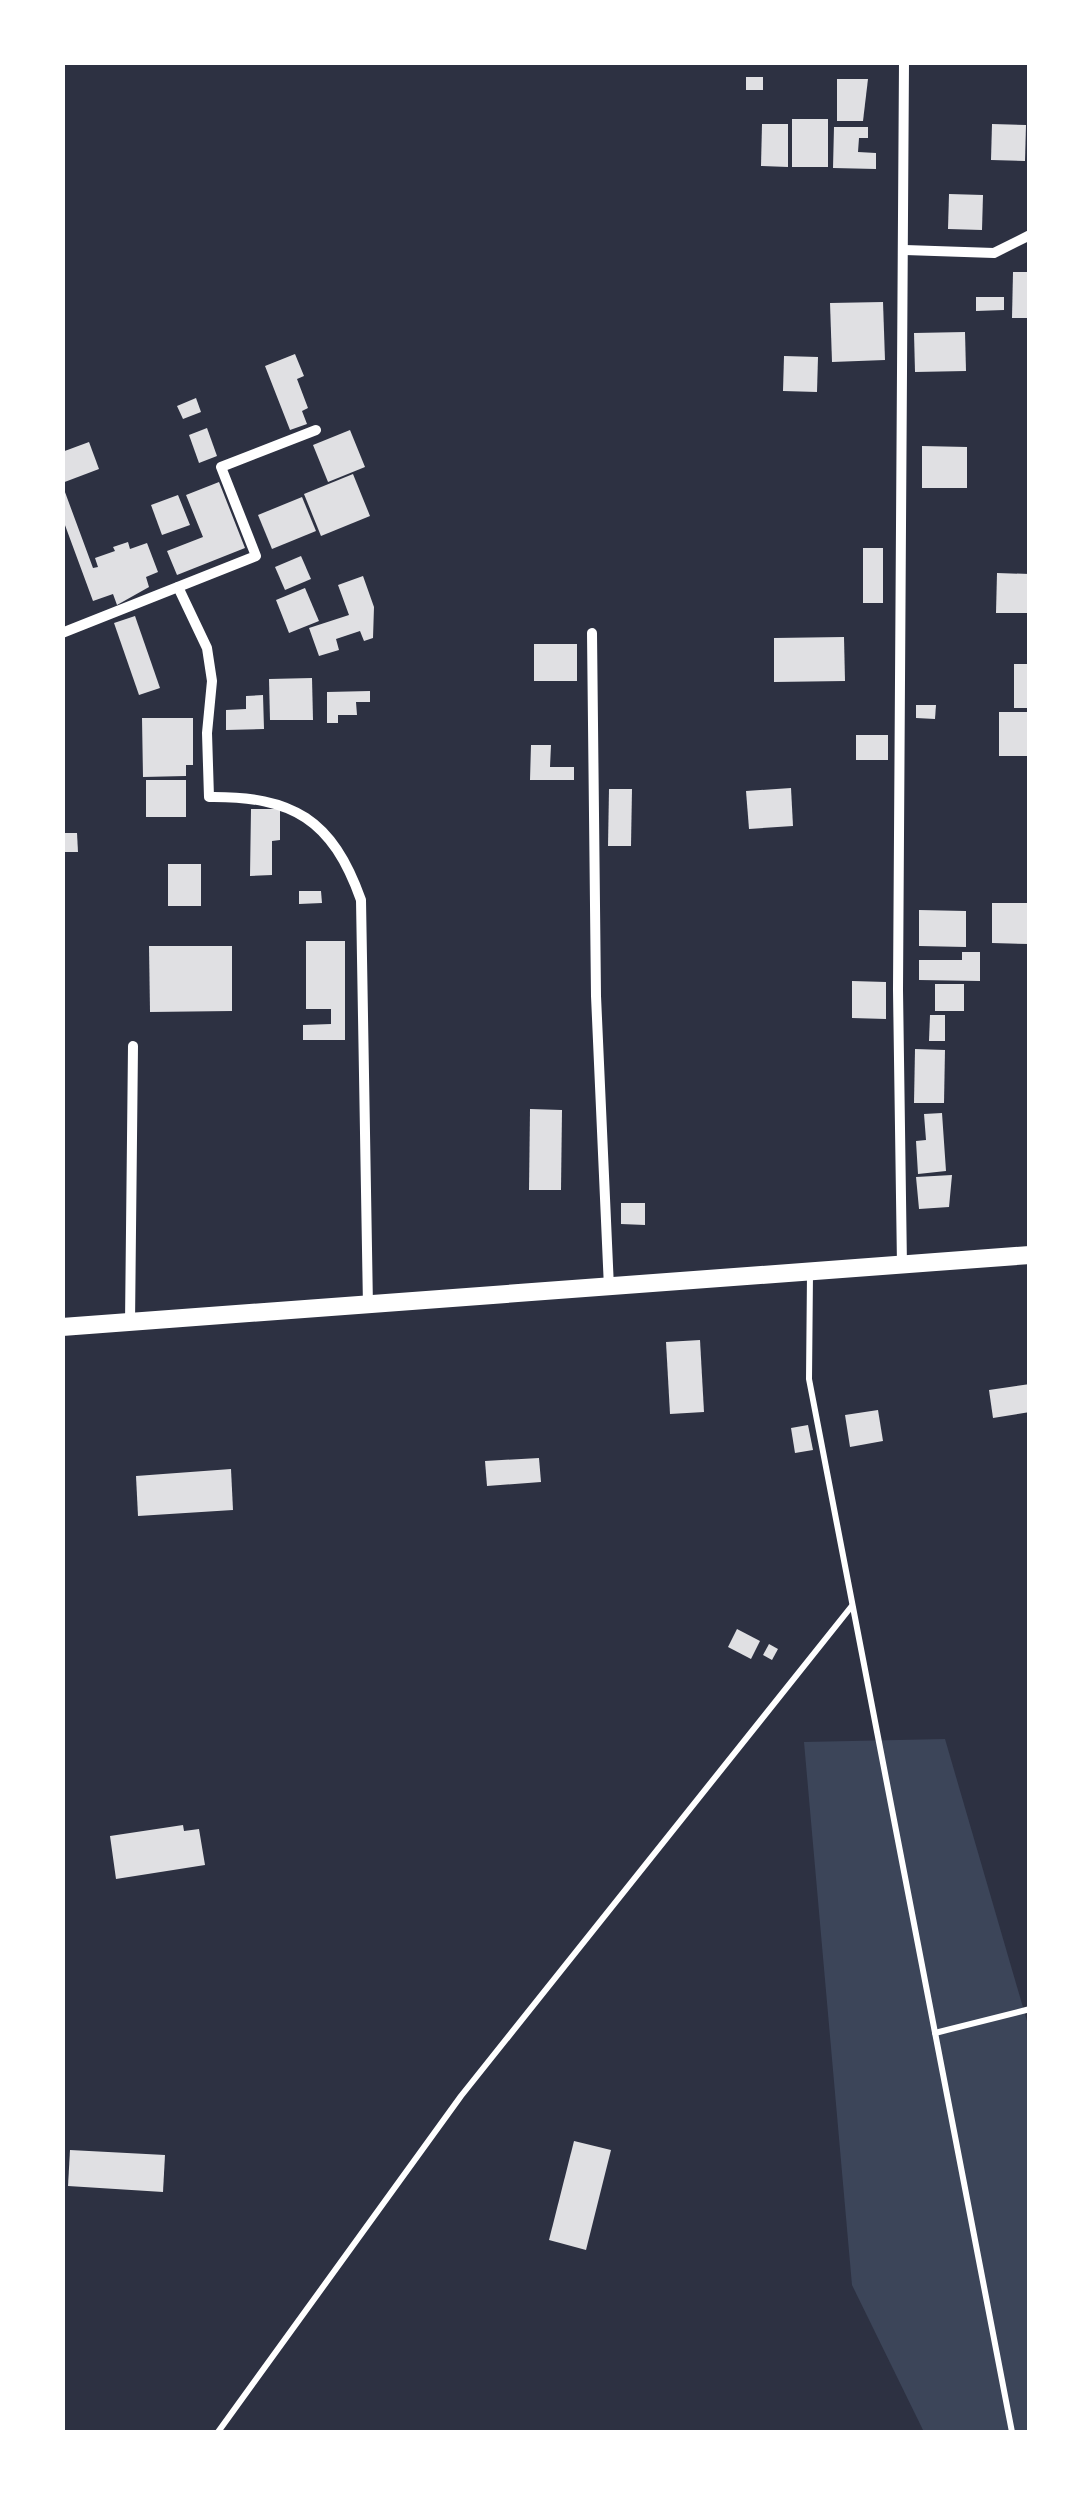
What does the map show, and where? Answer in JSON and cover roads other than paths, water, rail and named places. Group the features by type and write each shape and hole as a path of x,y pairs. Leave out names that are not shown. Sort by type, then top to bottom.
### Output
{"street":[{"path":"902,1266 898,990 904,62"},
{"path":"904,250 994,253 1030,235"},
{"path":"62,633 256,556 222,468 316,430"},
{"path":"178,587 208,648 212,680 206,733 209,797 257,797 294,808 326,836 350,870 361,900 368,1307"},
{"path":"592,633 596,996 609,1288"},
{"path":"130,1323 132,1046"},
{"path":"62,1327 1030,1255"}],"lane":[{"path":"810,1273 809,1378 1012,2432"},
{"path":"218,2432 461,2096 851,1607"},
{"path":"935,2033 1030,2009"}]}
